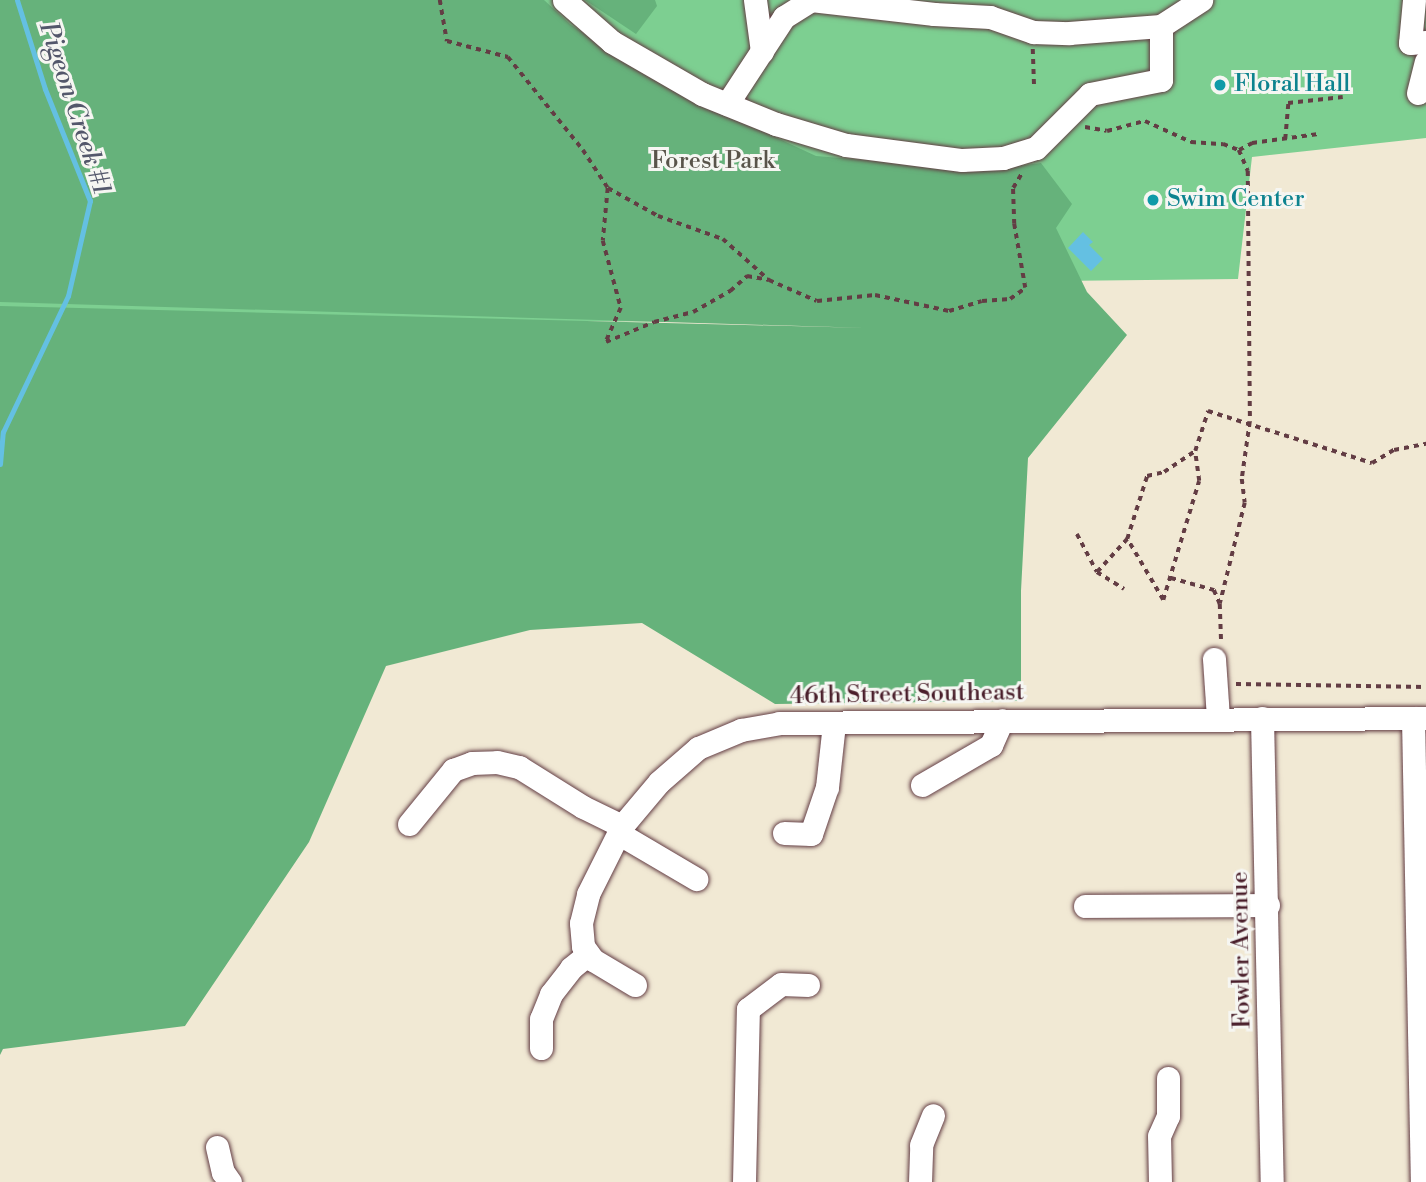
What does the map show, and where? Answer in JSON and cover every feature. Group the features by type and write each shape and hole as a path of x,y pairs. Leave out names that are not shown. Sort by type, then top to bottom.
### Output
{"street":[{"path":"564,0 612,42 702,94 776,124 846,145 962,160 1003,158 1036,148 1090,94 1161,80 1161,26"},
{"path":"755,0 762,52"},
{"path":"727,104 784,18 811,0 934,14 990,8 1033,32 1069,33 1161,26 1201,0"},
{"path":"1414,0 1410,43 1426,42"},
{"path":"1418,93 1426,62"},
{"path":"1217,652 1218,718"},
{"name":"Fowler Avenue","path":"1262,718 1272,1182"},
{"path":"1420,718 1422,1182"},
{"name":"46th Street Southeast","path":"588,954 583,946 581,923 588,894 620,829 659,782 698,748 741,730 779,723 1420,718"},
{"path":"922,785 991,745 1002,720"},
{"path":"784,833 811,834 827,787 834,724"},
{"path":"409,824 453,770 472,763 496,762 519,767 696,879"},
{"path":"1085,905 1268,905"},
{"path":"541,1048 541,1019 551,994 571,968 588,954 610,972 635,985"},
{"path":"744,1182 748,1009 781,984 808,985"},
{"path":"1160,1182 1159,1136 1168,1116 1168,1078"},
{"path":"920,1182 921,1145 933,1115"},
{"path":"217,1147 223,1172 230,1182"}],"path":[{"path":"440,0 447,41 508,57 583,150 608,188 658,216 723,239 769,280"},
{"path":"1033,32 1034,86"},
{"path":"1285,139 1288,103 1343,97"},
{"path":"1078,132 1087,126 1107,131 1145,121 1191,142 1223,144 1239,150 1248,172 1250,422 1242,479 1245,503 1220,604 1217,652"},
{"path":"1239,150 1252,143 1318,134"},
{"path":"608,188 603,241 621,309 606,342 654,322 693,312 730,290 747,276 769,280 817,301 875,295 949,311 982,301 1010,299 1025,288 1014,224 1013,188 1036,148"},
{"path":"1127,539 1163,600 1199,481 1195,452 1208,411 1250,422 1371,463 1394,450 1426,444"},
{"path":"1097,572 1127,539 1147,476 1164,472 1195,452"},
{"path":"1077,534 1097,572 1124,589"},
{"path":"1170,578 1214,590 1220,604"},
{"path":"1235,684 1426,687"}],"green space":[{"name":"Forest Park","path":"0,0 1426,0 1426,138 1252,157 1238,279 1055,281 923,323 0,318"},
{"path":"0,0 544,0 571,25 667,87 816,156 986,170 1041,163 1072,204 1056,228 1087,292 1127,335 1028,458 1021,591 1021,701 775,704 642,623 530,630 386,666 309,842 185,1026 3,1049 0,1055 0,306 867,328 0,302"},
{"path":"585,0 655,0 657,6 636,34"}],"water":[{"path":"1083,232 1093,242 1089,245 1103,259 1091,271 1068,248"}],"waterway":[{"name":"Pigeon Creek #1","path":"0,464 3,432 68,296 90,201 45,89 17,0"}],"place":[{"name":"Floral Hall","path":"1220,85"},
{"name":"Swim Center","path":"1153,200"}]}
